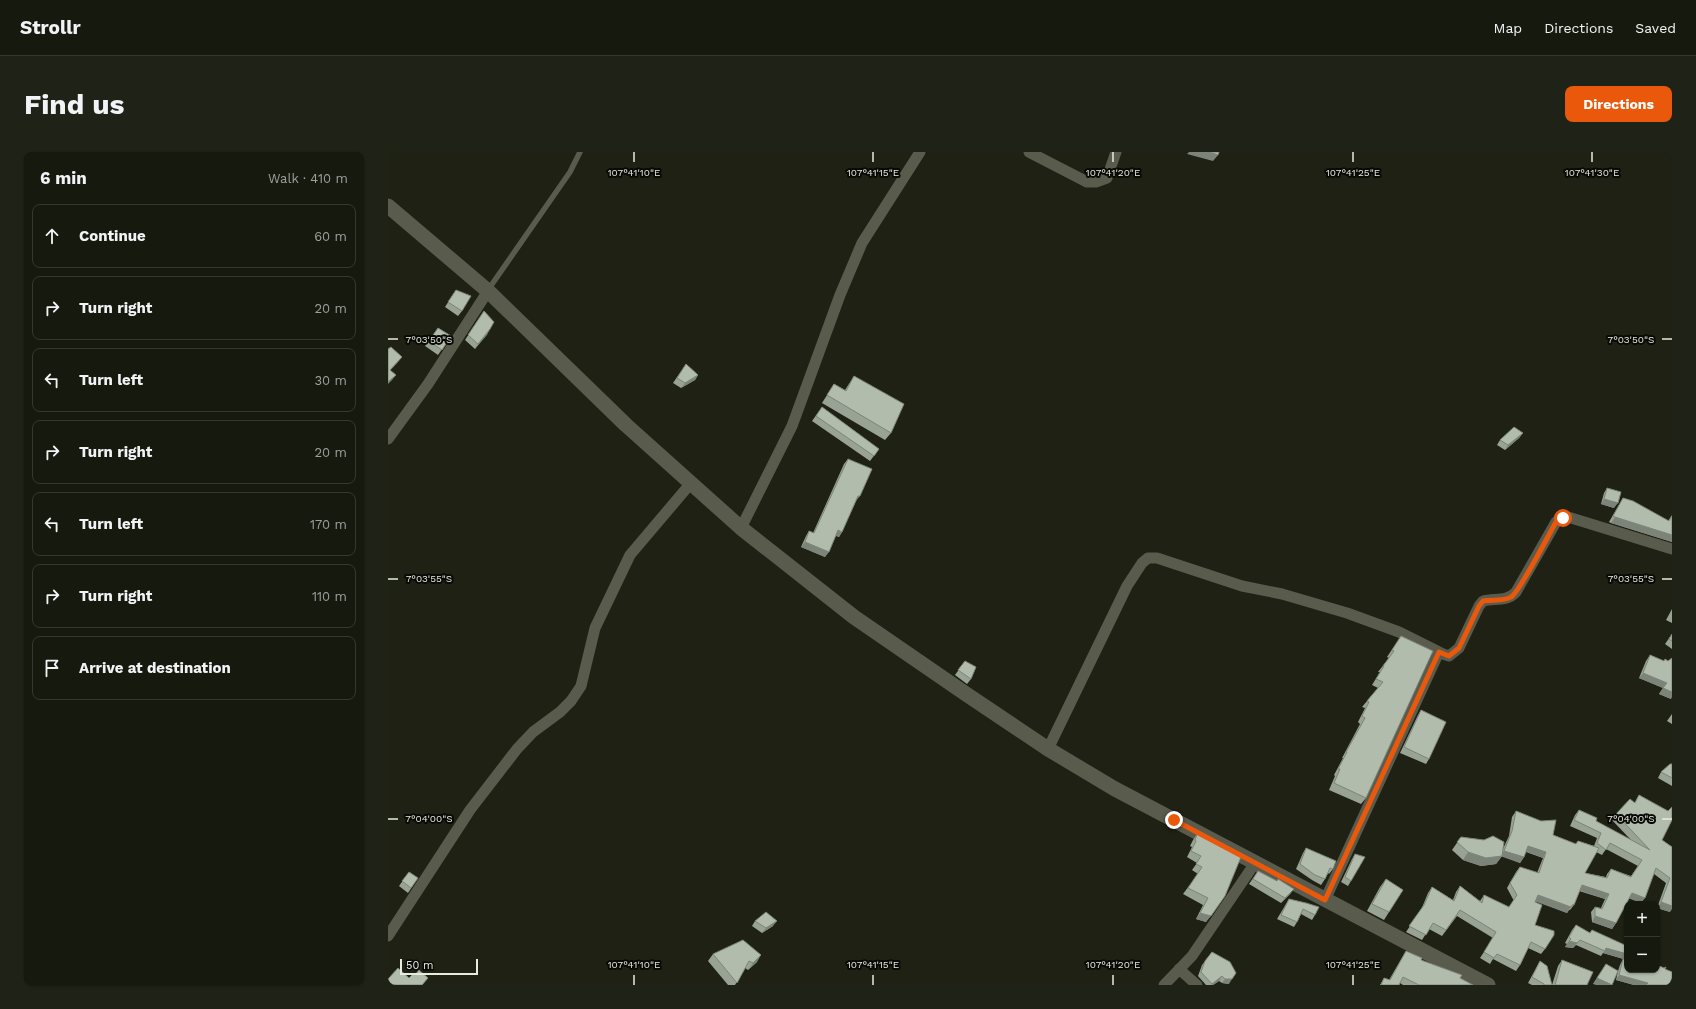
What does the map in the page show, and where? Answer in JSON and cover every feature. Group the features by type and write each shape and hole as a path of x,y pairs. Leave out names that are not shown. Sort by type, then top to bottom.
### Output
{"street":[{"path":"741,528 792,426 837,302 862,243 920,152"},
{"path":"1029,152 1087,182 1096,182 1107,178 1116,152"},
{"path":"388,206 488,290 626,425 741,528 854,617 1048,749 1115,789 1488,985"},
{"path":"388,439 428,384 488,290"},
{"path":"388,936 475,804 517,749 534,732 560,712 571,701 581,686 595,628 630,555 691,483"},
{"path":"1048,749 1126,586 1142,563 1148,558 1157,558 1242,586 1282,594 1347,613 1399,632 1449,656 1459,648 1479,606 1483,601 1512,597 1556,522 1563,518 1568,518 1672,549"},
{"path":"1325,900 1439,652"},
{"path":"1164,985 1192,956 1255,863"},
{"path":"1179,970 1197,985"}],"lane":[{"path":"488,290 570,172 580,152"}],"building":[{"path":"1209,152 1219,152 1218,155"},
{"path":"456,290 471,296 462,311 448,302"},
{"path":"484,311 494,322 478,344 468,335"},
{"path":"438,328 451,336 442,350 429,341"},
{"path":"391,347 402,357 390,370 396,375 388,382 388,349"},
{"path":"686,364 698,375 685,383 677,378"},
{"path":"854,376 904,404 891,433 827,395 834,384 846,391"},
{"path":"822,407 879,449 874,456 816,416"},
{"path":"1514,427 1523,433 1508,445 1500,440"},
{"path":"848,459 872,469 842,532 838,530 829,552 805,542 809,531 814,533"},
{"path":"1607,488 1621,492 1618,503 1604,499"},
{"path":"1623,498 1633,501 1669,521 1672,516 1672,535 1613,516"},
{"path":"1672,634 1672,641 1669,639"},
{"path":"1401,636 1433,651 1366,798 1334,783 1340,769 1338,769 1346,752 1365,718 1362,716 1369,702 1367,701 1383,682 1376,679 1394,651 1392,650"},
{"path":"1650,655 1664,661 1665,659 1668,661 1672,658 1672,692 1663,688 1667,683 1643,673"},
{"path":"965,661 976,667 971,679 958,670"},
{"path":"1421,710 1446,722 1429,759 1404,747"},
{"path":"1672,764 1672,778 1661,772"},
{"path":"1639,795 1668,811 1672,807 1672,820 1662,840 1672,847 1672,906 1661,902 1670,878 1656,868 1645,898 1632,893 1628,901 1624,901 1624,908 1616,923 1595,916 1595,907 1602,909 1609,894 1582,885 1574,905 1573,904 1571,907 1538,895 1535,902 1542,905 1535,925 1554,931 1554,935 1545,949 1531,942 1520,965 1497,954 1494,958 1484,952 1496,932 1460,910 1446,930 1433,923 1426,935 1409,926 1424,905 1432,887 1454,901 1460,886 1482,903 1484,895 1509,907 1517,895 1510,883 1520,867 1539,873 1546,852 1528,846 1524,857 1504,851 1512,831 1516,811 1541,821 1556,820 1553,835 1576,844 1578,841 1599,848 1585,873 1607,878 1611,869 1631,877 1642,860 1610,843 1606,850 1597,843 1601,833 1574,820 1579,810 1597,818 1596,821 1650,850 1616,814 1630,799 1635,803"},
{"path":"1197,834 1241,857 1225,896 1211,916 1200,913 1208,898 1188,888 1202,867 1196,864 1201,856 1191,851 1196,841"},
{"path":"1493,836 1504,842 1502,856 1486,858 1468,852 1457,842 1461,837 1484,840"},
{"path":"1306,848 1336,861 1333,869 1330,868 1325,879 1315,875 1300,864"},
{"path":"1355,854 1365,857 1351,881 1345,877"},
{"path":"1258,871 1277,881 1278,879 1294,889 1285,898 1253,879"},
{"path":"409,872 418,878 411,888 402,881"},
{"path":"1386,879 1403,890 1389,912 1372,904"},
{"path":"1289,899 1319,907 1315,915 1303,909 1297,922 1281,915"},
{"path":"766,912 777,921 766,928 755,921"},
{"path":"1576,925 1590,933 1592,930 1624,945 1624,953 1606,948 1605,951 1580,940 1577,943 1569,941 1571,939 1569,937"},
{"path":"743,940 761,955 753,963 749,961 737,983 713,954"},
{"path":"1406,951 1422,958 1421,960 1462,975 1460,978 1473,985 1419,985 1403,977 1399,985 1381,985 1384,978 1390,980"},
{"path":"1212,952 1230,962 1236,973 1232,979 1225,979 1222,976 1212,984 1201,972 1205,961"},
{"path":"1623,959 1624,973 1660,973 1660,966 1664,968 1666,967 1665,969 1672,972 1672,978 1669,985 1646,985 1648,983 1619,975"},
{"path":"1562,960 1593,972 1587,985 1555,985"},
{"path":"1540,961 1547,966 1552,985 1544,985 1532,977"},
{"path":"1606,964 1618,971 1612,985 1597,978"},
{"path":"398,968 409,978 413,974 415,975 419,970 428,978 422,985 388,985 388,979"}],"route":[{"path":"1174,820 1325,900 1439,652 1449,656 1459,648 1464,641 1479,606 1483,601 1512,597 1556,522 1563,518"}]}
